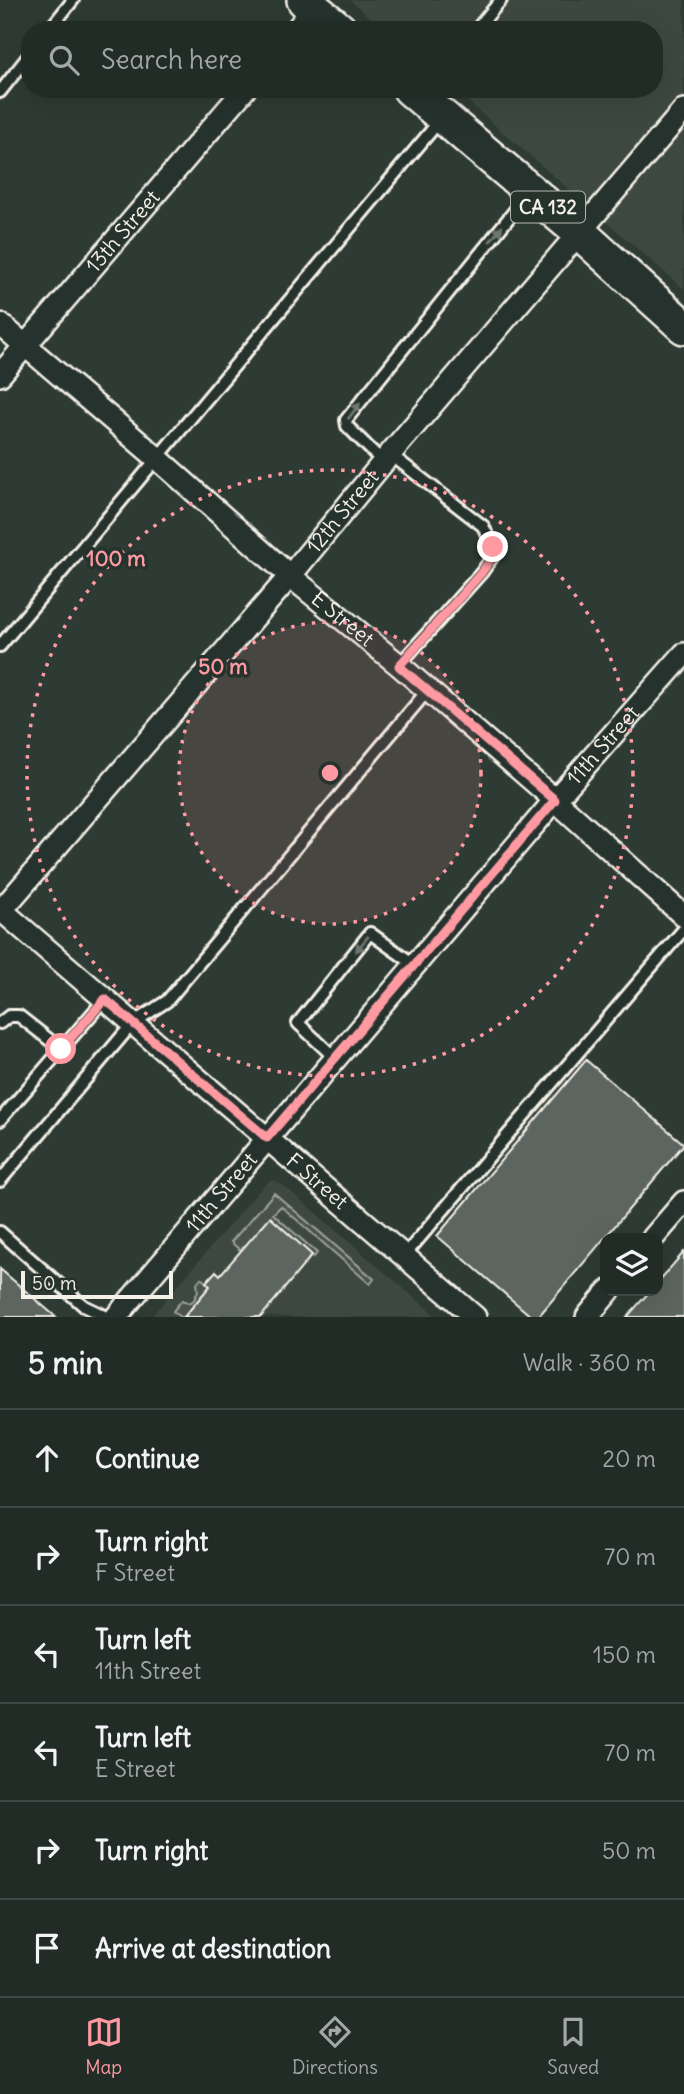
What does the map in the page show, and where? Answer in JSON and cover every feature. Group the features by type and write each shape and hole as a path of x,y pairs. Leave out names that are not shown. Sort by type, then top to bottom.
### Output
{"main road":[{"path":"305,13 321,21"},
{"name":"CA 132","path":"425,98 684,327"}],"street":[{"name":"13th Street","path":"0,375 237,98"},
{"name":"12th Street","path":"1,910 290,576 386,458 684,110"},
{"name":"E Street","path":"0,324 290,576 428,690 684,916"},
{"name":"11th Street","path":"116,1317 555,800 684,654"},
{"name":"F Street","path":"1,910 475,1317"},
{"path":"657,1233 684,1202"},
{"path":"587,1317 605,1296"}],"lane":[{"path":"56,21 73,0"},
{"path":"484,21 501,0"},
{"path":"0,92 21,65"},
{"path":"0,646 157,458 425,98"},
{"path":"399,666 482,572 493,556 493,547 483,526 386,458 347,426 346,420 530,191"},
{"path":"0,1181 133,1023 167,1001 428,690"},
{"path":"404,1256 684,929"},
{"path":"335,1058 298,1023 370,933 415,965"},
{"path":"0,1119 105,999"},
{"path":"0,1023 9,1016 19,1016 61,1049"},
{"path":"0,1233 84,1306 107,1317"}],"shaded area":[{"path":"350,0 684,0 684,289 463,98 663,98 663,21 374,21"},
{"path":"272,1180 283,1185 437,1317 151,1317 263,1186"},
{"path":"274,1193 374,1279 370,1284 281,1206 273,1214 317,1253 314,1257 271,1218 241,1251 231,1242"},
{"path":"201,1278 210,1286 184,1317 181,1317 173,1311 182,1300 189,1303 194,1300 198,1291 197,1283"}],"building":[{"path":"586,1060 684,1144 609,1233 600,1233 600,1244 538,1317 532,1317 437,1236"},
{"path":"270,1217 312,1255 261,1317 184,1317 210,1286 206,1282 216,1271 220,1275"},
{"path":"684,1252 684,1317 627,1317 646,1296 663,1296 663,1276"},
{"path":"0,1269 56,1317 0,1317"}],"route":[{"path":"61,1049 105,999 267,1138 555,800 399,666 482,572 493,556 493,547"}]}
